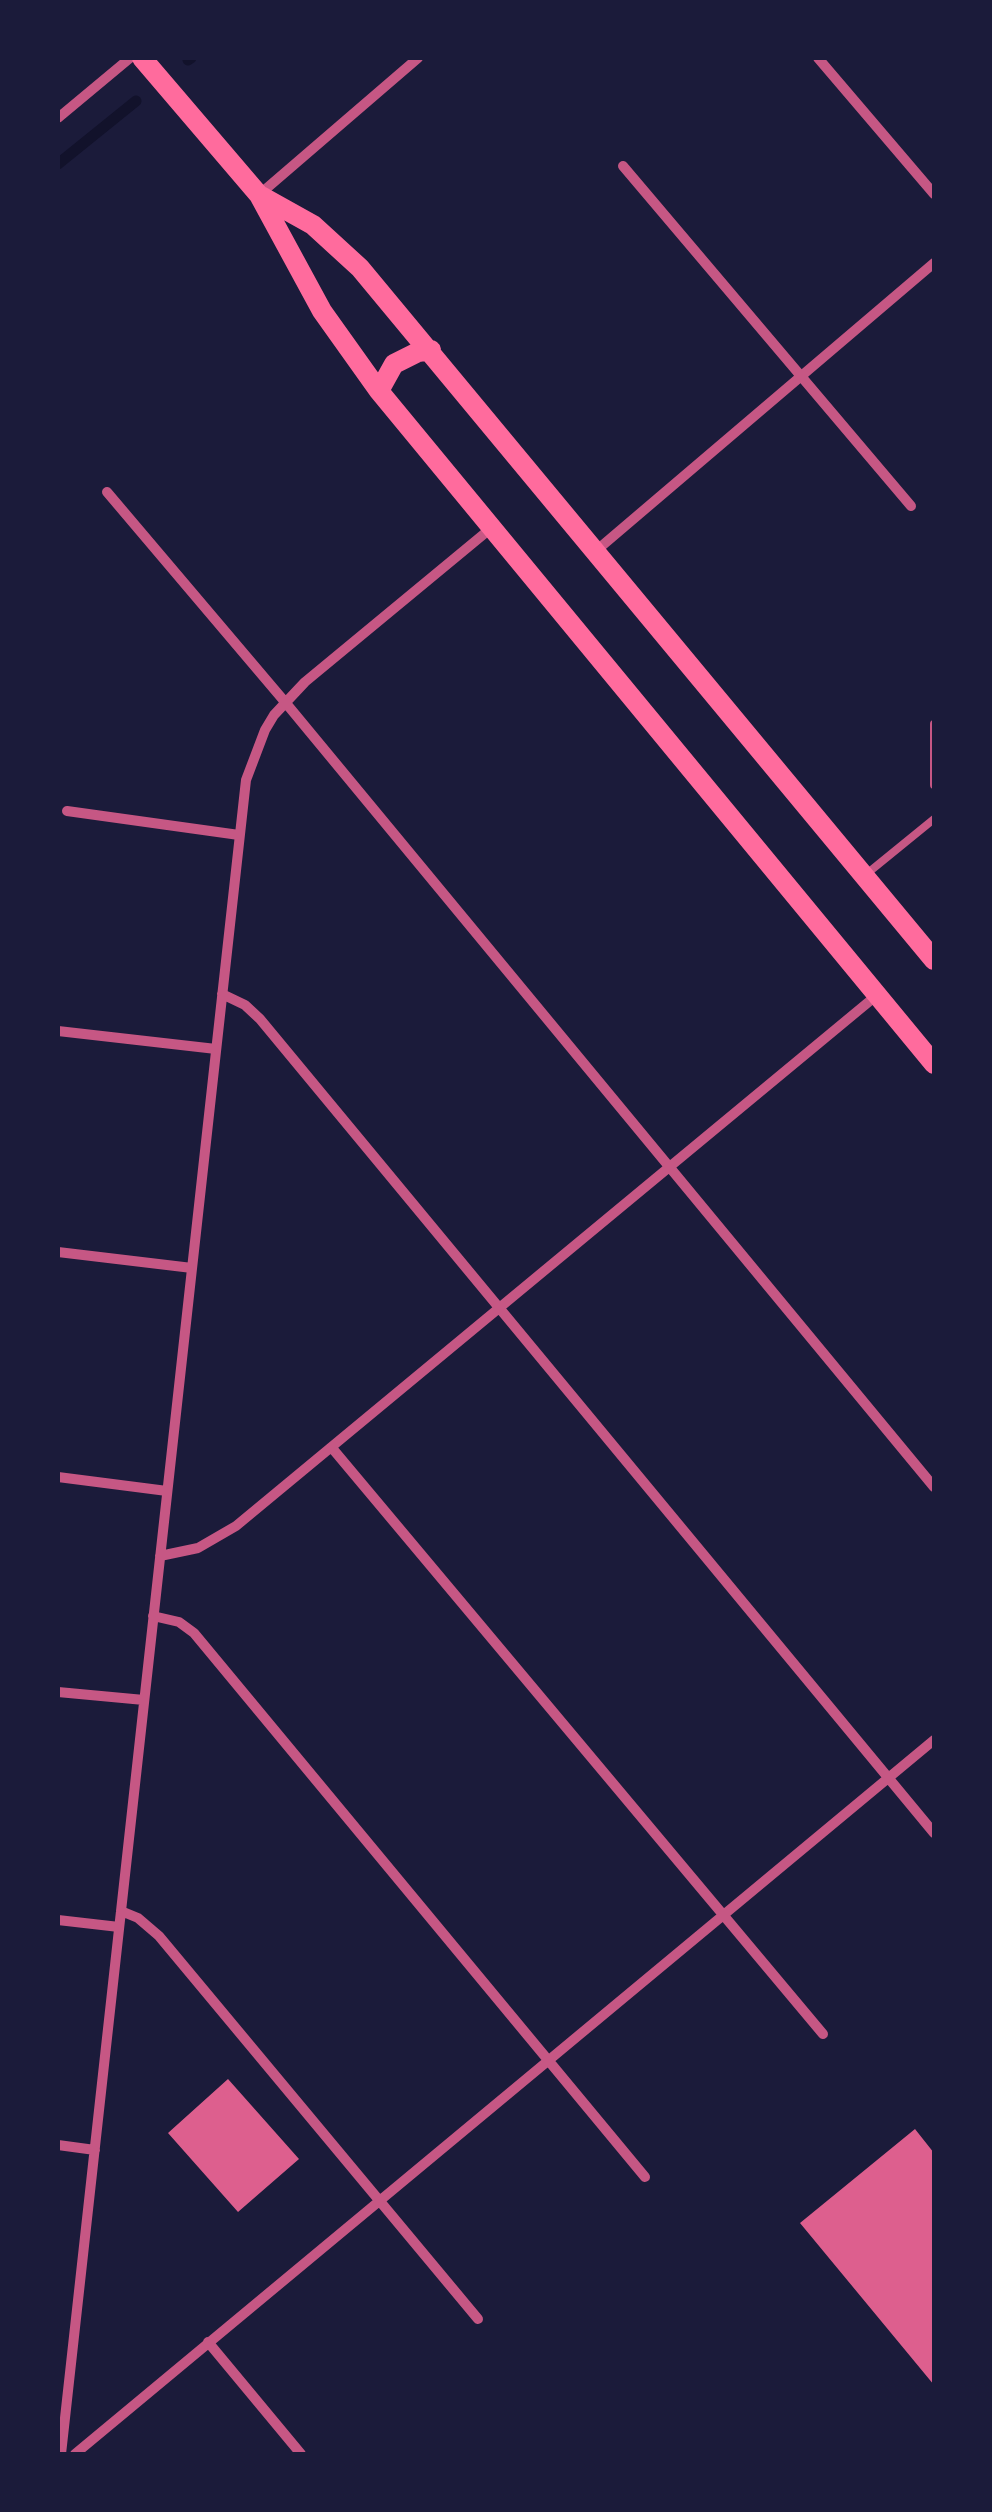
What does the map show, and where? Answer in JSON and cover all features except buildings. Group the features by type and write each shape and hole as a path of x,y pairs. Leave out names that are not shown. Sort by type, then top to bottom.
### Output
{"main road":[{"path":"142,58 259,195 322,311 378,391 934,1064"},
{"path":"259,195 328,235 431,350 934,960"},
{"path":"378,391 394,364 431,350"}],"street":[{"path":"58,118 130,58"},
{"path":"259,195 418,58"},
{"path":"818,58 934,194"},
{"path":"623,166 911,506"},
{"path":"597,550 934,263"},
{"path":"107,492 934,1487"},
{"path":"61,2454 239,835 251,760 265,730 285,702 490,529"},
{"path":"66,811 239,835"},
{"path":"222,994 260,1019 934,1833"},
{"path":"160,1556 218,1539 877,994"},
{"path":"58,1031 216,1050"},
{"path":"58,1252 192,1268"},
{"path":"332,1448 822,2034"},
{"path":"58,1477 167,1491"},
{"path":"153,1616 179,1622 194,1633 645,2177"},
{"path":"58,1692 144,1700"},
{"path":"75,2454 934,1740"},
{"path":"121,1911 138,1918 159,1936 478,2320"},
{"path":"58,1920 119,1928"},
{"path":"58,2145 95,2150"},
{"path":"208,2342 301,2454"},
{"path":"58,2364 71,2366"}],"lane":[{"path":"934,724 934,785"},
{"path":"863,876 934,819"}],"waterway":[{"path":"58,164 136,101"}]}
